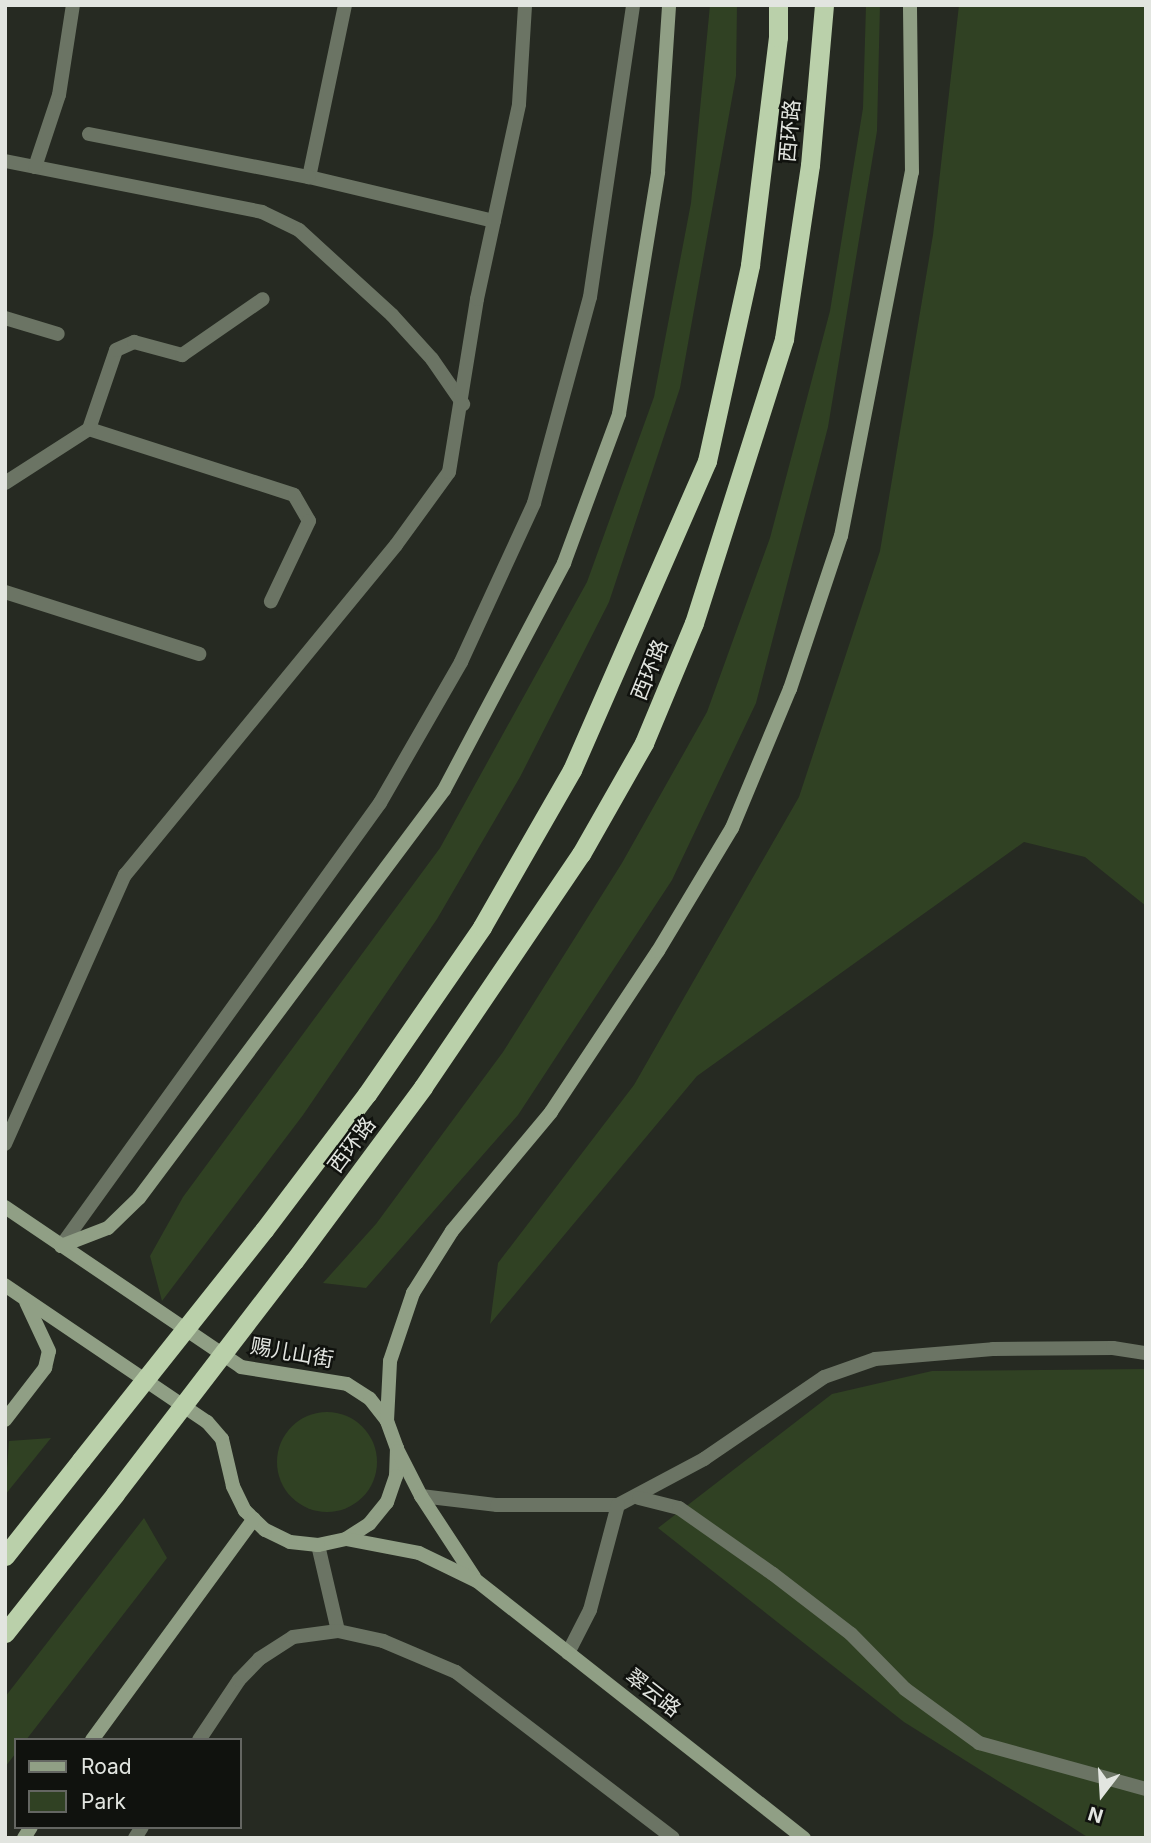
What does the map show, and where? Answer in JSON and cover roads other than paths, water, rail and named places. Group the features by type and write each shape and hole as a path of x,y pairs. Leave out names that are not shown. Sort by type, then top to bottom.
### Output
{"highway":[{"name":"西环路","path":"5,1556 264,1230 367,1094 482,927 572,770 707,461 750,265 778,37 778,5"},
{"name":"西环路","path":"5,1633 294,1261 423,1087 581,853 645,743 698,611 784,339 810,165 824,5"}],"main road":[{"path":"61,1246 108,1228 139,1198 428,811 564,563 619,414 658,172 669,5"},
{"path":"387,1421 390,1360 413,1293 452,1231 551,1112 658,951 732,828 790,689 841,536 912,172 910,5"},
{"name":"赐儿山街","path":"5,1207 241,1367 347,1384 370,1399 387,1421 397,1448 396,1476 387,1502 369,1524 346,1539 318,1545 290,1542 254,1519 233,1486 222,1439 207,1422 5,1285"},
{"path":"5,1420 45,1368 49,1351 24,1298"},
{"path":"397,1448 421,1496 477,1581"},
{"path":"93,1738 254,1519"},
{"path":"346,1539 419,1553 477,1581"},
{"name":"翠云路","path":"477,1581 804,1838"}],"street":[{"path":"35,167 59,94 73,5"},
{"path":"309,177 345,5"},
{"path":"5,1144 117,887 396,545 449,472 463,404 477,299 519,104 525,5"},
{"path":"61,1246 380,803 461,662 529,515 590,297 633,5"},
{"path":"89,134 309,177 494,221"},
{"path":"5,161 262,212 299,230 392,315 432,359 463,404"},
{"path":"5,483 89,429 116,350 134,342 181,355 262,299"},
{"path":"5,318 58,334"},
{"path":"89,429 294,495 309,521 271,601"},
{"path":"5,592 199,654"},
{"path":"421,1496 497,1505 618,1505 639,1498 824,1377 875,1359 993,1349 1113,1348 1146,1353"},
{"path":"639,1498 678,1508 774,1574 851,1634 905,1689 979,1743 1146,1789"},
{"path":"568,1653 590,1610 618,1505"},
{"path":"318,1545 338,1632"},
{"path":"200,1738 239,1680 259,1659 293,1637 338,1632 383,1641 456,1672 673,1838"}]}
